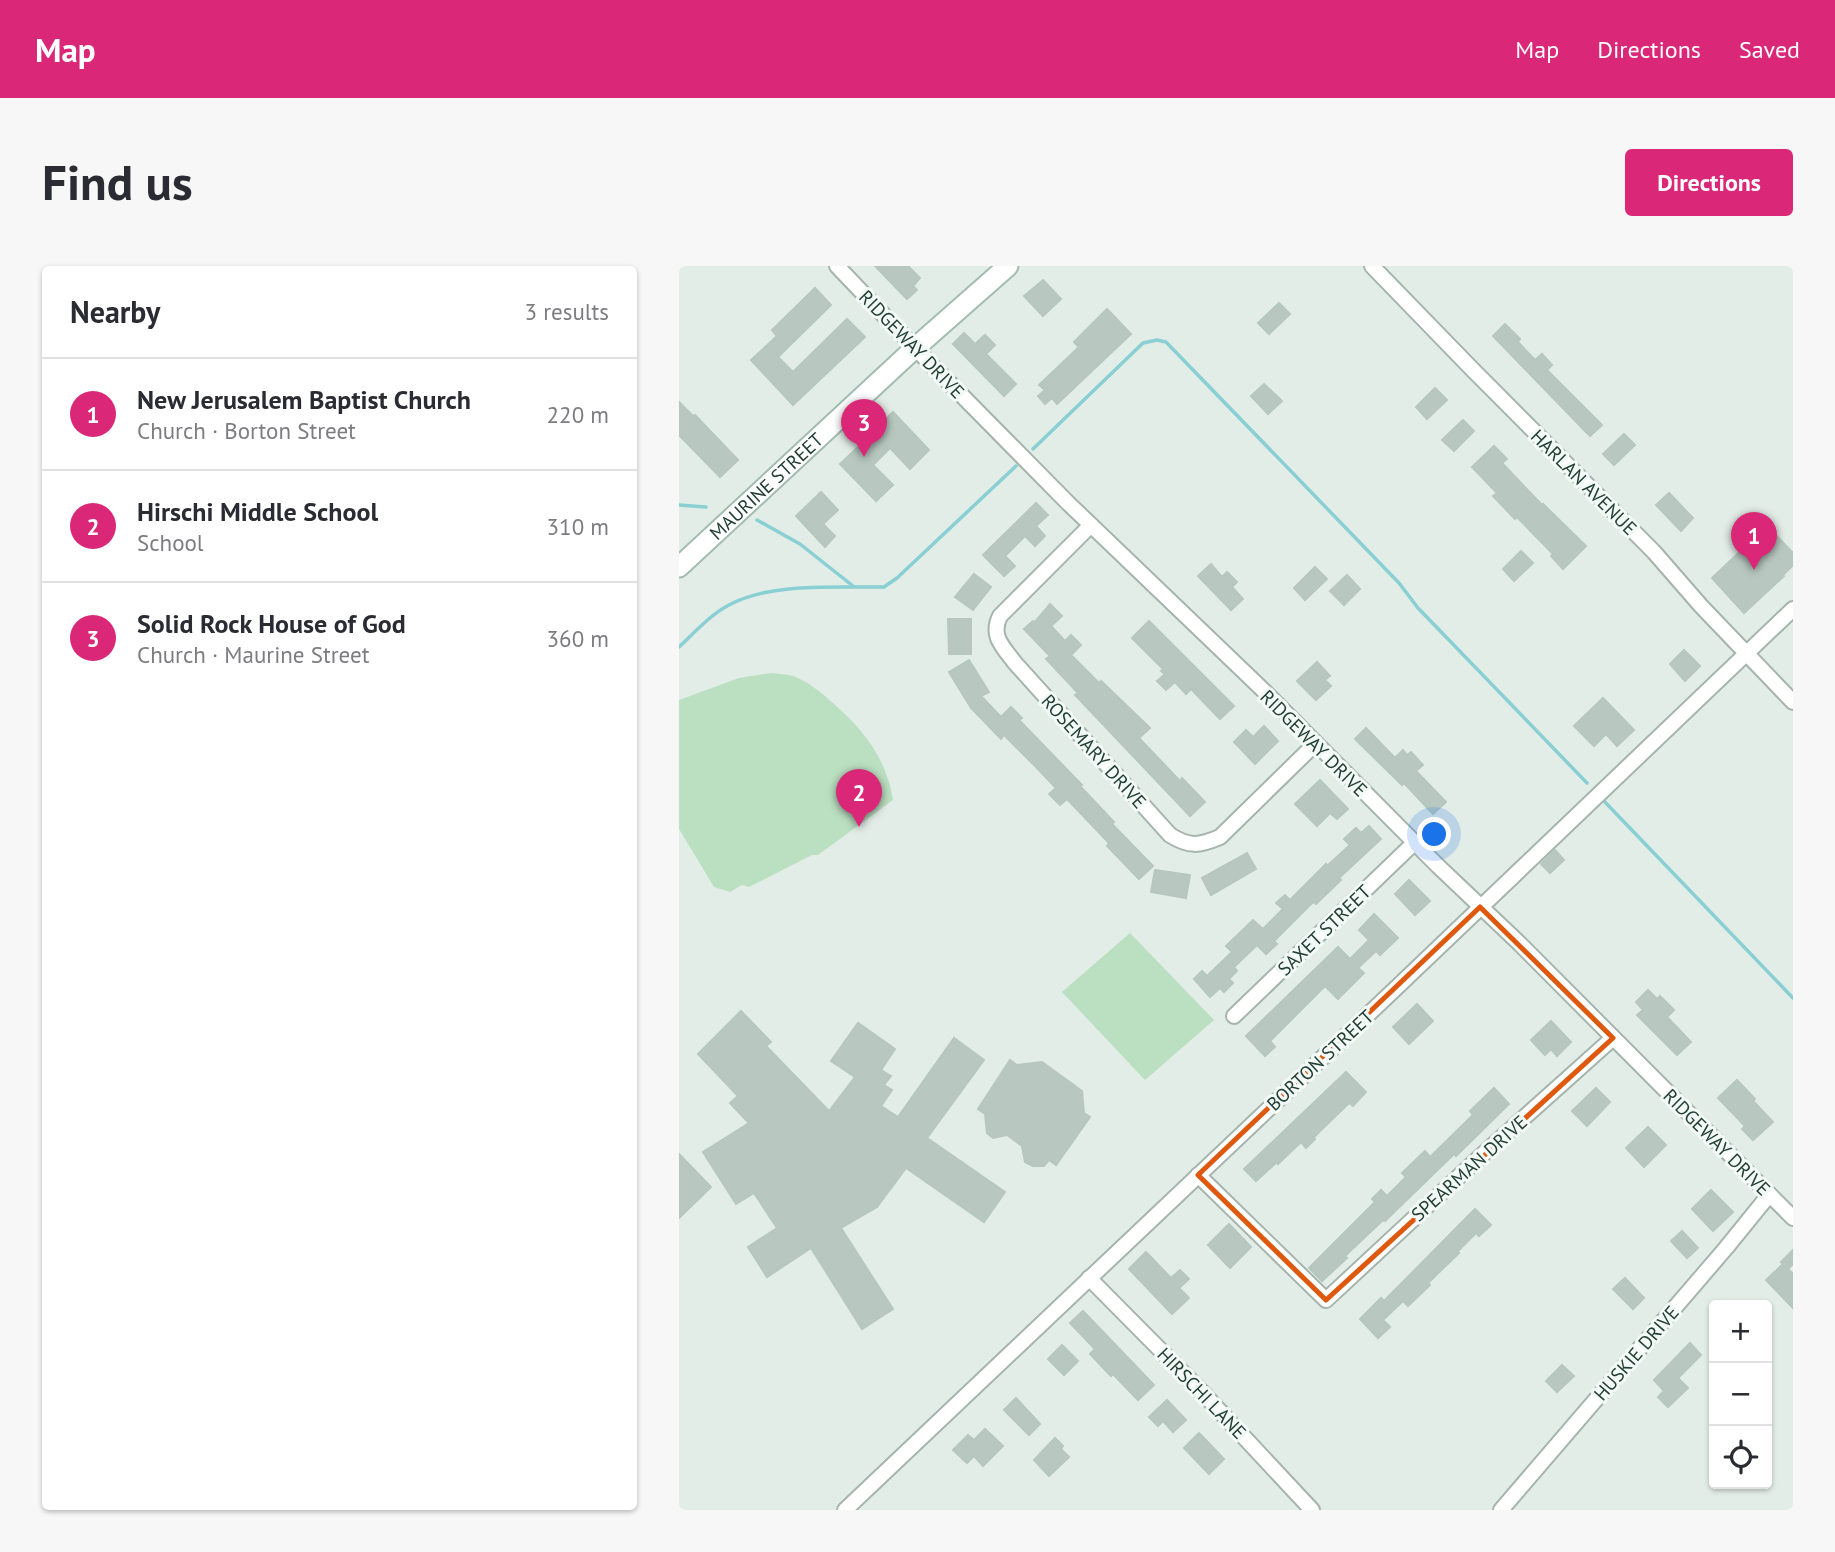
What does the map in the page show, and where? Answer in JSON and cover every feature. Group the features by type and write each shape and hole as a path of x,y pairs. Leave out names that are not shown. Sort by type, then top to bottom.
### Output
{"street":[{"name":"RIDGEWAY DRIVE","path":"837,266 1091,525 1179,608 1793,1218"},
{"name":"MAURINE STREET","path":"679,567 915,348 1008,266"},
{"name":"HARLAN AVENUE","path":"1371,266 1654,552 1701,606 1793,702"},
{"name":"ROSEMARY DRIVE","path":"1091,525 1000,615 996,624 997,637 1015,663 1164,829 1181,842 1195,845 1206,844 1220,837 1315,744"},
{"name":"BORTON STREET","path":"845,1510 1793,609"},
{"name":"SAXET STREET","path":"1234,1016 1414,843"},
{"name":"SPEARMAN DRIVE","path":"1198,1175 1327,1300 1613,1038"},
{"name":"HUSKIE DRIVE","path":"1501,1510 1769,1195"},
{"name":"HIRSCHI LANE","path":"1089,1278 1201,1391 1312,1510"}],"highlighted area":[{"path":"1480,907 1613,1038 1326,1300 1198,1175"}],"green space":[{"path":"771,673 793,676 810,685 855,724 880,759 893,800 818,855 812,855 749,887 742,885 730,892 714,887 679,829 679,700 739,678"},
{"path":"1130,933 1214,1020 1145,1080 1062,992"}],"building":[{"path":"875,266 908,266 920,278 913,286 917,290 907,299"},
{"path":"1043,280 1061,299 1043,316 1024,296"},
{"path":"815,288 831,305 778,357 793,372 847,319 865,337 793,405 751,360 777,336 772,330"},
{"path":"1279,303 1290,314 1269,334 1258,323"},
{"path":"1107,309 1131,334 1057,404 1052,398 1045,404 1038,396 1045,390 1039,385 1079,347 1074,342"},
{"path":"1505,324 1535,360 1542,354 1552,365 1547,370 1602,425 1590,436 1493,336"},
{"path":"964,333 975,344 985,335 995,345 986,354 1016,384 1004,396 953,344"},
{"path":"1264,384 1282,401 1268,414 1251,396"},
{"path":"1435,388 1447,400 1427,419 1416,407"},
{"path":"679,402 738,460 720,477 679,435"},
{"path":"893,412 929,450 910,469 890,448 873,465 893,485 876,501 840,464 878,433 875,430"},
{"path":"1463,420 1474,431 1454,451 1442,440"},
{"path":"1624,434 1635,445 1614,465 1603,454"},
{"path":"1494,446 1507,459 1502,463 1586,546 1563,569 1551,556 1553,554 1493,496 1497,493 1472,467"},
{"path":"821,492 838,510 823,524 835,536 825,547 796,516"},
{"path":"1669,493 1693,518 1681,531 1656,505"},
{"path":"1036,503 1048,515 1036,526 1045,536 1035,546 1025,536 1005,556 1015,566 1004,576 983,555"},
{"path":"1767,526 1793,553 1793,565 1744,613 1712,578"},
{"path":"1521,551 1533,563 1514,581 1503,569"},
{"path":"1211,564 1222,577 1227,572 1237,582 1232,587 1243,599 1231,610 1198,576"},
{"path":"1315,567 1327,579 1305,600 1294,588"},
{"path":"974,574 991,587 973,610 955,597"},
{"path":"1347,575 1360,589 1344,605 1330,591"},
{"path":"1050,604 1062,616 1051,626 1065,641 1071,635 1081,645 1071,655 1150,728 1139,738 1180,781 1182,778 1205,802 1190,816 1075,695 1078,693 1046,659 1050,656 1024,629 1035,622"},
{"path":"948,619 971,619 971,654 949,654"},
{"path":"1149,621 1234,706 1220,719 1191,689 1186,694 1175,682 1166,690 1157,681 1165,674 1161,671 1163,669 1132,638"},
{"path":"1684,650 1700,666 1685,681 1670,664"},
{"path":"969,660 989,692 981,696 1001,717 1011,707 1022,718 1019,720 1082,785 1080,786 1114,822 1112,824 1153,866 1139,879 1067,799 1060,805 1049,794 1056,788 1036,767 1004,735 1001,739 971,708 949,672"},
{"path":"1317,662 1330,676 1325,680 1331,686 1316,700 1297,681"},
{"path":"1603,698 1634,730 1617,746 1606,734 1594,746 1574,726"},
{"path":"1264,726 1278,741 1255,764 1234,742 1246,730 1253,737"},
{"path":"1366,728 1395,758 1403,750 1407,755 1411,752 1423,765 1416,771 1446,802 1433,814 1404,783 1402,785 1355,739"},
{"path":"1320,780 1348,809 1337,819 1330,813 1317,826 1295,804"},
{"path":"1369,826 1381,839 1339,878 1341,880 1316,904 1313,902 1274,941 1277,944 1266,954 1257,945 1234,967 1237,971 1229,979 1233,983 1224,992 1220,988 1210,997 1194,979 1202,971 1207,976 1232,952 1226,946 1253,920 1263,929 1283,909 1276,903 1285,895 1290,900 1326,864 1327,866 1350,845 1344,839 1356,828 1361,833"},
{"path":"1555,850 1564,860 1550,873 1541,864"},
{"path":"1247,853 1256,869 1211,895 1202,878"},
{"path":"1155,870 1190,875 1186,898 1151,892"},
{"path":"1409,880 1430,901 1415,915 1395,894"},
{"path":"1374,914 1398,938 1380,955 1376,951 1358,968 1364,973 1338,999 1325,986 1270,1041 1275,1047 1265,1056 1246,1036 1338,947 1350,959 1369,940 1359,930"},
{"path":"1648,990 1657,999 1660,996 1674,1010 1667,1017 1691,1042 1677,1055 1637,1015 1643,1010 1636,1002"},
{"path":"1417,1004 1433,1021 1409,1044 1393,1027"},
{"path":"741,1011 771,1042 766,1046 829,1111 855,1077 831,1061 858,1023 895,1049 881,1070 891,1076 884,1085 892,1090 881,1106 898,1117 954,1038 984,1060 927,1138 1005,1192 984,1222 906,1168 877,1207 841,1228 893,1309 862,1329 811,1248 767,1277 748,1247 777,1228 754,1193 736,1204 703,1152 749,1123 730,1103 738,1096 698,1054"},
{"path":"1551,1021 1571,1042 1557,1056 1551,1049 1545,1055 1531,1040"},
{"path":"1010,1060 1017,1065 1042,1062 1082,1091 1084,1113 1090,1117 1056,1165 1049,1160 1044,1166 1033,1166 1025,1162 1022,1146 1007,1135 993,1138 987,1133 985,1114 978,1109"},
{"path":"1346,1072 1366,1092 1353,1106 1349,1103 1306,1148 1301,1142 1256,1181 1244,1169"},
{"path":"1737,1080 1773,1122 1753,1140 1742,1129 1745,1126 1718,1098"},
{"path":"1494,1088 1509,1104 1456,1156 1454,1154 1383,1220 1322,1281 1309,1268 1375,1202 1372,1199 1381,1190 1387,1196 1406,1177 1402,1173 1425,1151 1430,1157 1473,1115 1470,1111"},
{"path":"1596,1088 1610,1102 1587,1126 1572,1111"},
{"path":"1648,1127 1666,1145 1644,1167 1626,1148"},
{"path":"679,1154 711,1187 679,1218"},
{"path":"1711,1190 1733,1212 1713,1231 1692,1209"},
{"path":"1475,1209 1491,1225 1479,1236 1476,1233 1408,1306 1403,1301 1383,1320 1390,1327 1378,1338 1360,1319 1381,1298 1384,1301"},
{"path":"1229,1224 1251,1247 1230,1268 1208,1245"},
{"path":"1682,1231 1698,1248 1687,1258 1671,1241"},
{"path":"1793,1250 1793,1264 1788,1269 1793,1274 1793,1308 1766,1280"},
{"path":"1146,1252 1171,1278 1180,1270 1189,1279 1179,1288 1189,1298 1172,1314 1129,1269"},
{"path":"1625,1278 1644,1298 1633,1309 1613,1289"},
{"path":"1083,1311 1154,1385 1138,1400 1090,1354 1095,1349 1070,1323"},
{"path":"1690,1343 1701,1355 1678,1378 1688,1388 1668,1407 1658,1397 1664,1391 1654,1380"},
{"path":"1062,1345 1078,1361 1064,1375 1048,1359"},
{"path":"1562,1365 1574,1376 1557,1392 1546,1381"},
{"path":"1016,1398 1040,1424 1029,1435 1004,1410"},
{"path":"1167,1400 1186,1420 1173,1432 1163,1421 1158,1426 1149,1417"},
{"path":"985,1429 1003,1446 983,1466 974,1456 967,1463 953,1450 968,1435 974,1440"},
{"path":"1199,1433 1224,1459 1209,1474 1184,1448"},
{"path":"1055,1438 1069,1457 1049,1476 1034,1460"}],"waterway":[{"path":"1033,449 1143,343 1157,340 1166,342 1399,583 1418,608 1587,783"},
{"path":"679,647 715,614 746,598 784,589 884,587 897,578 1016,466"},
{"path":"679,505 706,507"},
{"path":"757,520 800,544 853,586"},
{"path":"1603,800 1793,998"}],"place":[{"name":"Solid Rock House of God","path":"864,457"},
{"name":"New Jerusalem Baptist Church","path":"1754,570"},
{"name":"Hirschi Middle School","path":"859,827"}]}
